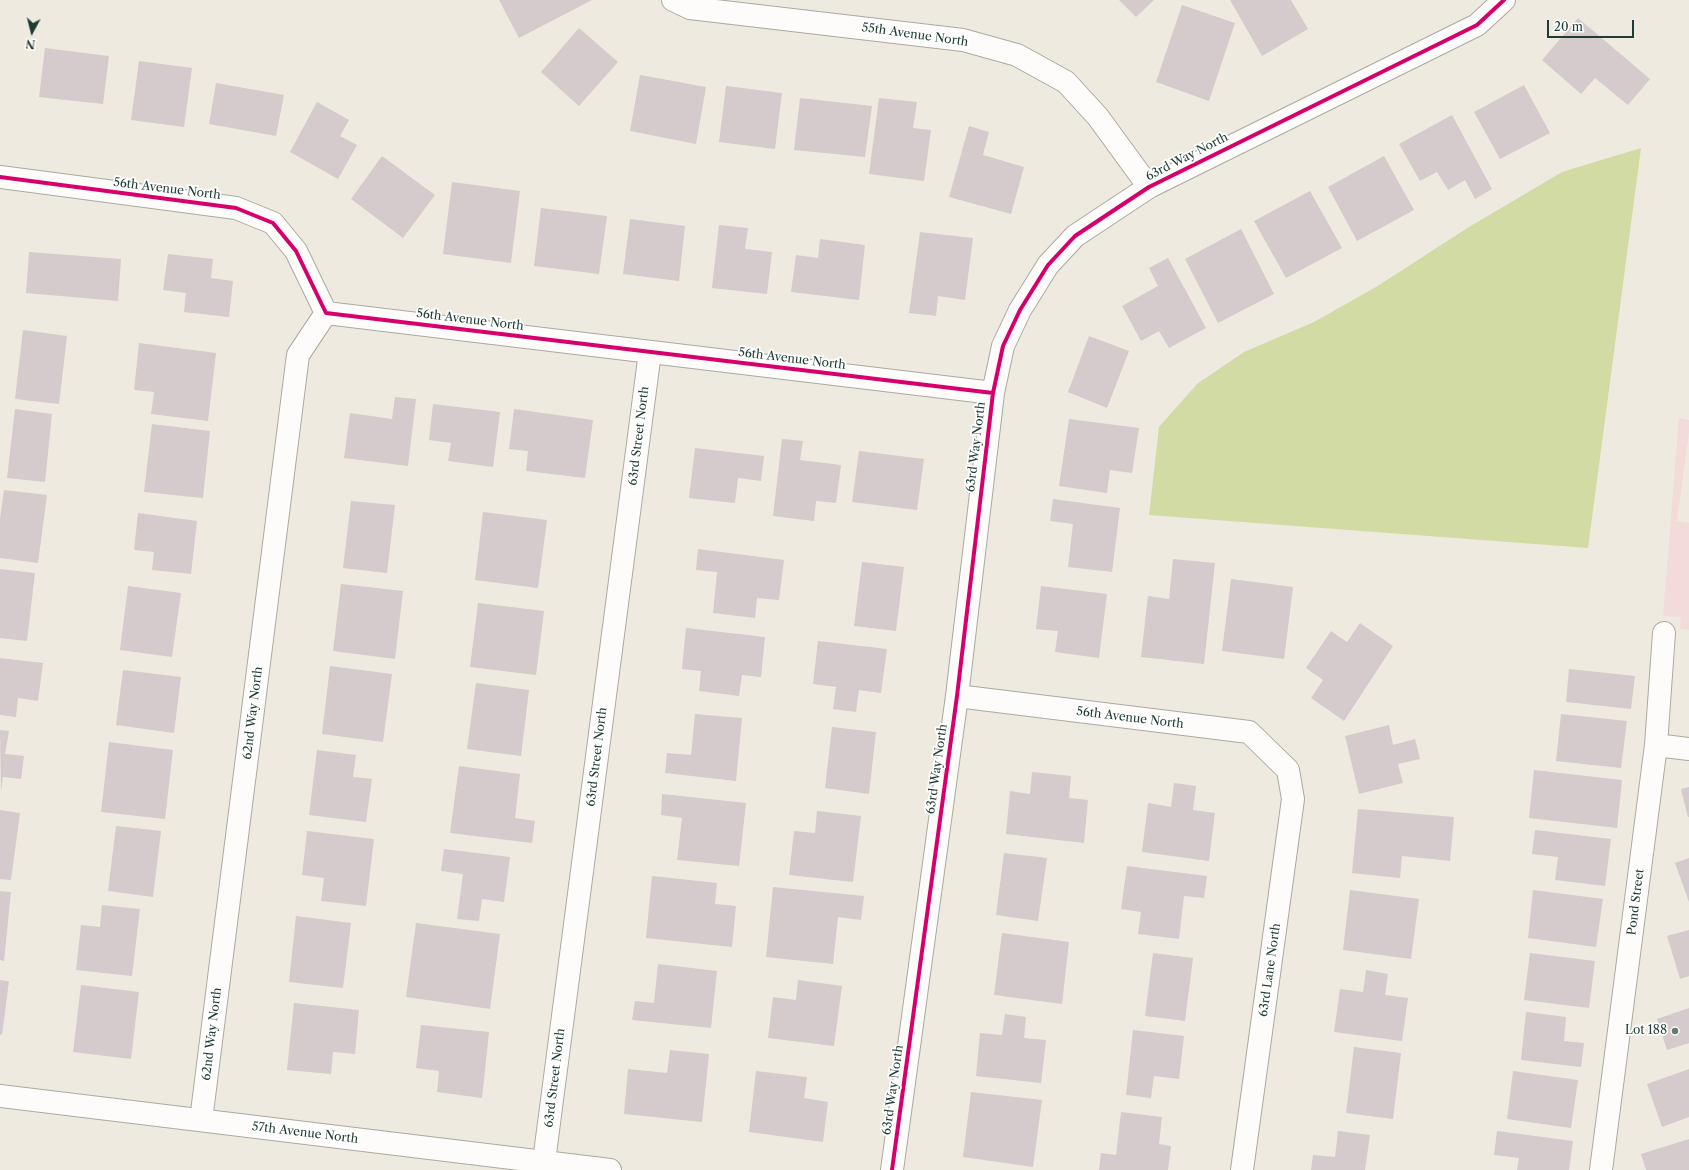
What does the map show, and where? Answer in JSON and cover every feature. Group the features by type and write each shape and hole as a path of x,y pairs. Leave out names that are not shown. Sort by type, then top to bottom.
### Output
{"street":[{"name":"55th Avenue North","path":"673,0 690,8 962,40 1017,56 1066,82 1098,117 1149,186"},
{"name":"63rd Way North","path":"892,1170 957,696 993,393 1004,346 1020,310 1048,265 1075,236 1149,186 1477,25 1504,0"},
{"name":"56th Avenue North","path":"0,177 236,208 273,223 296,251 326,313 993,393"},
{"name":"62nd Way North","path":"200,1120 298,355 326,313"},
{"name":"63rd Street North","path":"544,1161 650,352"},
{"name":"Pond Street","path":"1601,1170 1656,745 1664,633"},
{"name":"56th Avenue North","path":"957,696 1249,732 1288,770"},
{"path":"1656,745 1689,749"},
{"name":"63rd Lane North","path":"1242,1170 1293,799 1288,770"},
{"name":"57th Avenue North","path":"0,1096 610,1170"}],"shaded area":[{"path":"1679,418 1689,420 1689,432 1677,521 1689,523 1689,630 1680,629 1681,617 1663,616"}],"green space":[{"path":"1641,148 1588,548 1149,515 1159,427 1197,384 1244,352 1314,322 1376,287 1469,227 1562,172"}],"building":[{"path":"499,0 592,0 519,38"},
{"path":"1119,0 1154,0 1136,17"},
{"path":"1230,0 1291,0 1308,29 1262,56"},
{"path":"1182,5 1235,23 1209,101 1156,82"},
{"path":"1578,18 1650,79 1628,105 1595,78 1581,94 1542,60"},
{"path":"579,28 618,62 579,106 541,72"},
{"path":"45,48 109,56 103,104 39,97"},
{"path":"139,61 192,68 184,127 131,120"},
{"path":"640,75 706,87 696,144 630,131"},
{"path":"216,83 284,95 276,136 209,124"},
{"path":"1524,85 1550,133 1500,159 1474,112"},
{"path":"726,86 782,93 775,149 719,142"},
{"path":"800,98 872,106 865,157 794,150"},
{"path":"879,98 917,102 913,128 931,130 924,181 869,174"},
{"path":"317,102 349,120 340,136 357,145 338,179 290,152"},
{"path":"1452,115 1492,189 1475,199 1465,180 1448,190 1437,172 1420,181 1399,144"},
{"path":"969,126 989,132 983,155 1024,167 1011,214 949,197"},
{"path":"382,156 435,195 403,238 351,199"},
{"path":"1384,156 1414,210 1357,241 1328,187"},
{"path":"452,182 520,191 511,263 443,254"},
{"path":"1310,191 1342,248 1286,278 1254,221"},
{"path":"541,208 607,216 599,274 534,266"},
{"path":"630,219 685,226 679,281 623,274"},
{"path":"719,225 748,228 745,249 772,252 767,294 712,288"},
{"path":"1241,229 1274,294 1218,323 1185,259"},
{"path":"920,232 973,238 965,300 938,296 936,316 909,313"},
{"path":"820,239 865,245 859,300 791,292 796,255 818,258"},
{"path":"29,252 121,259 118,301 26,293"},
{"path":"168,254 213,259 211,278 233,281 229,317 184,312 186,293 163,290"},
{"path":"1168,258 1206,328 1169,348 1159,331 1141,341 1122,306 1158,286 1149,268"},
{"path":"23,330 67,336 59,404 15,399"},
{"path":"1089,336 1129,351 1107,408 1068,392"},
{"path":"139,343 216,353 208,421 151,414 154,392 134,390"},
{"path":"395,397 416,399 408,466 344,458 350,413 392,419"},
{"path":"433,404 500,412 493,467 448,461 451,443 429,440"},
{"path":"15,409 52,414 45,482 7,478"},
{"path":"514,409 593,420 585,478 526,471 528,451 509,449"},
{"path":"1069,419 1139,428 1132,473 1110,470 1107,493 1059,486"},
{"path":"152,424 210,431 203,498 144,492"},
{"path":"782,439 803,441 800,460 841,465 836,503 816,501 814,521 773,516"},
{"path":"695,448 764,456 761,481 738,478 735,503 689,498"},
{"path":"859,451 924,459 917,510 852,502"},
{"path":"4,490 47,495 38,563 0,558 0,519"},
{"path":"1053,499 1120,508 1112,572 1068,567 1073,524 1050,521"},
{"path":"351,501 395,505 387,573 343,568"},
{"path":"483,512 547,520 538,588 475,580"},
{"path":"138,513 197,521 191,574 152,570 154,552 134,550"},
{"path":"698,549 784,560 779,600 757,598 755,618 713,613 717,572 696,570"},
{"path":"1173,559 1215,563 1204,664 1141,657 1148,596 1169,599"},
{"path":"862,562 904,567 896,631 854,626"},
{"path":"0,569 35,573 27,641 0,638"},
{"path":"1231,579 1293,587 1284,659 1222,651"},
{"path":"341,584 403,591 395,659 333,651"},
{"path":"128,586 181,593 172,657 120,650"},
{"path":"1041,586 1107,594 1099,658 1055,652 1058,631 1036,629"},
{"path":"478,603 544,611 536,675 470,667"},
{"path":"1360,623 1393,646 1344,721 1311,698 1323,680 1306,668 1331,631 1347,642"},
{"path":"686,628 765,637 761,677 742,675 739,696 699,691 701,671 682,669"},
{"path":"818,641 887,649 881,693 859,690 856,712 833,709 836,687 813,684"},
{"path":"0,658 43,663 38,701 18,698 16,717 0,715"},
{"path":"330,666 392,674 383,742 322,734"},
{"path":"1569,669 1635,676 1631,709 1566,702"},
{"path":"123,670 181,677 174,733 116,725"},
{"path":"476,683 529,690 521,756 467,749"},
{"path":"695,714 742,718 736,781 665,773 667,753 691,755"},
{"path":"1561,714 1627,721 1621,768 1556,761"},
{"path":"1389,725 1393,745 1415,739 1420,759 1398,764 1403,783 1359,794 1345,736"},
{"path":"832,727 876,732 869,794 825,788"},
{"path":"0,730 9,731 5,754 24,756 21,779 3,777 1,791"},
{"path":"109,742 173,750 165,819 101,812"},
{"path":"317,750 356,755 353,777 372,779 366,822 309,815"},
{"path":"459,766 520,774 515,818 535,821 532,843 450,833"},
{"path":"1534,770 1622,780 1617,828 1529,818"},
{"path":"1032,772 1071,776 1069,798 1088,800 1084,843 1006,834 1010,791 1030,794"},
{"path":"1174,783 1196,786 1193,810 1215,813 1209,861 1142,852 1148,803 1171,807"},
{"path":"1689,787 1689,817 1688,817 1681,789"},
{"path":"662,794 746,803 739,866 677,860 682,818 661,815"},
{"path":"1358,809 1454,817 1450,861 1402,856 1400,878 1352,873"},
{"path":"0,810 20,813 11,880 0,879"},
{"path":"817,811 861,816 853,882 789,875 794,831 815,833"},
{"path":"116,826 161,831 153,897 108,891"},
{"path":"1535,830 1611,839 1605,886 1555,880 1558,857 1532,854"},
{"path":"307,831 374,839 366,906 321,901 324,878 302,875"},
{"path":"444,849 510,857 504,902 482,899 479,921 457,919 463,874 441,871"},
{"path":"1004,853 1047,858 1038,921 996,915"},
{"path":"1689,858 1689,902 1675,863"},
{"path":"1127,866 1207,876 1204,898 1184,896 1179,939 1138,934 1141,912 1121,909"},
{"path":"652,876 717,883 715,904 736,906 732,947 646,938"},
{"path":"773,887 864,896 861,920 838,917 833,964 766,957"},
{"path":"1350,890 1419,899 1411,959 1343,950"},
{"path":"1533,890 1603,899 1596,947 1528,938"},
{"path":"0,891 11,892 4,961 0,960"},
{"path":"102,905 140,909 132,976 76,970 81,925 100,927"},
{"path":"296,916 351,923 343,988 289,982"},
{"path":"416,923 500,934 490,1009 406,997"},
{"path":"1689,930 1689,976 1680,979 1667,936"},
{"path":"1002,933 1069,942 1062,1004 994,995"},
{"path":"1153,953 1193,958 1185,1021 1145,1016"},
{"path":"1530,953 1595,961 1589,1008 1524,1000"},
{"path":"658,964 717,971 711,1028 632,1020 635,1001 654,1003"},
{"path":"1366,970 1388,974 1385,995 1408,998 1402,1041 1334,1032 1340,989 1363,992"},
{"path":"0,980 9,981 2,1035 0,1034"},
{"path":"798,980 842,986 834,1046 768,1038 773,997 796,1000"},
{"path":"81,985 139,992 131,1059 73,1052"},
{"path":"294,1003 359,1010 355,1054 333,1052 331,1074 287,1070"},
{"name":"Lot 188","path":"1689,1008 1689,1043 1667,1050 1657,1019"},
{"path":"1526,1012 1566,1017 1564,1041 1584,1043 1581,1067 1521,1060"},
{"path":"1005,1014 1026,1017 1024,1038 1046,1040 1041,1083 976,1076 980,1033 1002,1035"},
{"path":"421,1025 489,1032 482,1098 437,1092 439,1071 416,1068"},
{"path":"1133,1030 1184,1036 1179,1079 1154,1076 1151,1098 1126,1095"},
{"path":"1354,1047 1401,1053 1393,1119 1346,1113"},
{"path":"670,1050 709,1054 702,1122 624,1114 628,1069 667,1073"},
{"path":"1689,1069 1689,1117 1662,1127 1647,1084"},
{"path":"756,1071 807,1077 804,1098 828,1102 823,1142 749,1132"},
{"path":"1513,1071 1578,1080 1571,1128 1507,1119"},
{"path":"971,1092 1042,1100 1033,1167 963,1157"},
{"path":"1121,1112 1162,1117 1159,1144 1171,1146 1168,1170 1099,1170 1101,1153 1116,1155"},
{"path":"1338,1131 1370,1135 1365,1170 1311,1170 1313,1155 1335,1157"},
{"path":"1497,1131 1573,1141 1569,1170 1517,1170 1519,1158 1494,1155"},
{"path":"1689,1139 1689,1170 1646,1170 1641,1154"}],"cycle path":[{"path":"892,1170 957,696 993,393 1003,346 1020,310 1048,265 1075,236 1149,187 1477,25 1504,0"},
{"path":"0,177 236,208 273,223 296,251 326,313 993,393"}],"place":[{"name":"Lot 188","path":"1675,1031"}]}
